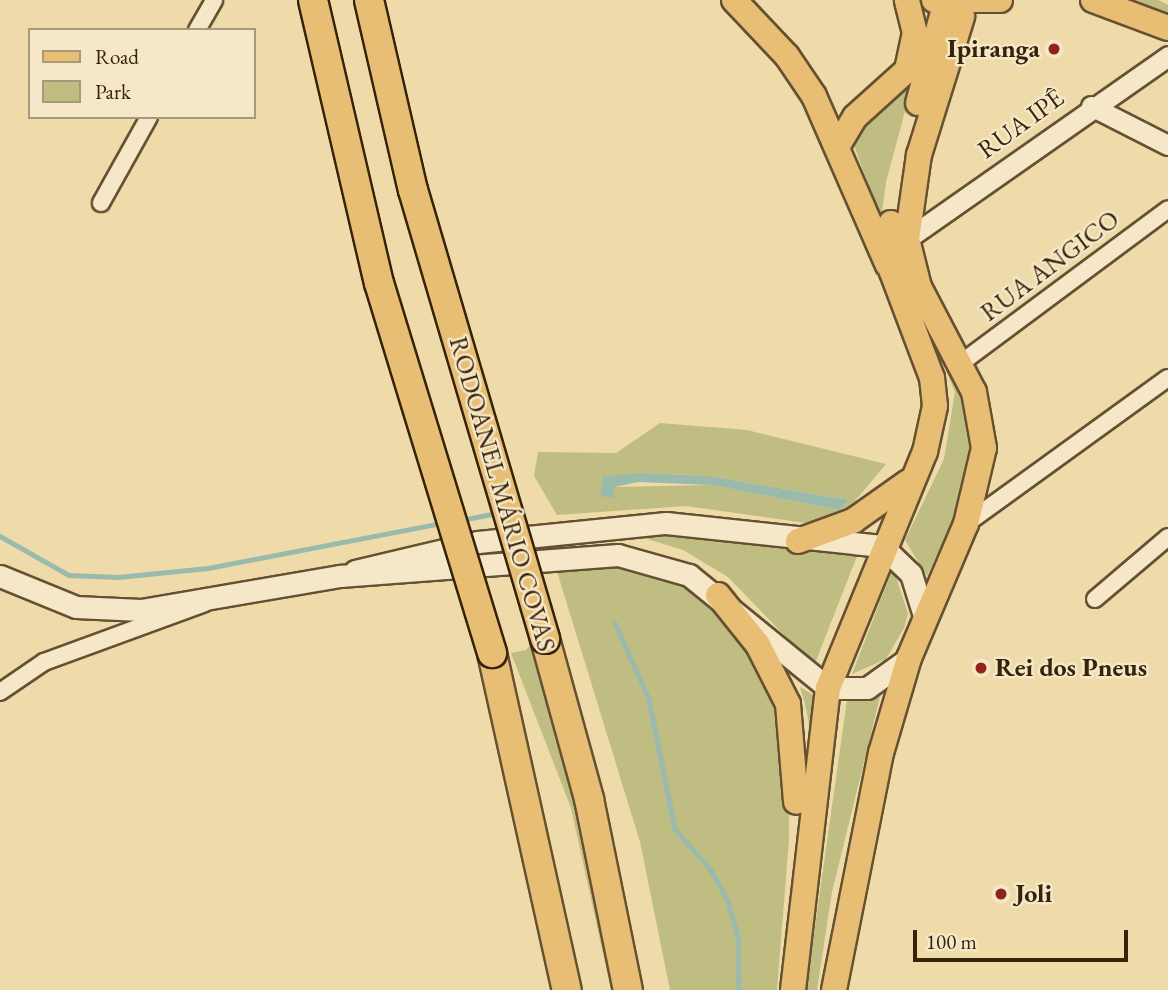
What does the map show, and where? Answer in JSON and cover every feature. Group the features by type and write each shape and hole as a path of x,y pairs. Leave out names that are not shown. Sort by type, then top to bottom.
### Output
{"highway":[{"name":"RODOANEL MÁRIO COVAS","path":"313,0 379,284 492,653 567,990"},
{"name":"RODOANEL MÁRIO COVAS","path":"369,0 413,190 545,639 589,799 628,990"}],"main road":[{"path":"734,0 787,56 839,142 933,387 931,431 914,477 882,546 828,688 793,990"},
{"path":"839,142 855,117 906,70 915,33 906,0"},
{"path":"946,11 1000,0"},
{"path":"1093,0 1168,27"},
{"path":"891,272 894,193 946,11"},
{"path":"834,990 871,789 909,658 965,524 984,448 974,392 919,287 907,239 919,155 946,11"},
{"path":"798,541 853,521 914,477"},
{"path":"340,576 391,558 478,542 632,524 798,541 882,546 911,574 925,619"},
{"path":"0,576 43,597 106,611 174,607 221,595 340,576 618,555 677,570 718,595 828,688 867,688 909,658"},
{"path":"718,595 758,645 788,704 796,753 801,907"}],"street":[{"path":"198,28 214,0"},
{"name":"RUA IPÊ","path":"907,239 1091,106 1168,56"},
{"path":"1091,106 1168,145"},
{"path":"101,203 148,119"},
{"name":"RUA ANGICO","path":"961,363 1168,209"},
{"path":"965,524 1168,378"},
{"path":"1095,599 1168,537"},
{"path":"0,692 44,662 145,630 221,595"}],"green space":[{"path":"1131,0 1158,0 1168,5 1168,15"},
{"path":"917,67 886,182 881,220 851,137"},
{"path":"908,282 955,367 976,441 954,517 927,576 905,540 944,459 955,392"},
{"path":"660,423 747,430 886,464 849,508 806,523 686,506 557,515 534,476 538,452 616,453","holes":["647,473 709,476 849,500 839,510 710,485 614,487"]},
{"path":"644,531 859,551 814,666 728,577 683,550 644,538"},
{"path":"579,562 637,566 699,589 777,684 789,759 789,840 777,990 670,990 640,842 555,565"},
{"path":"893,568 908,614 904,628 886,659 852,674"},
{"path":"537,636 635,990 611,990 571,808 511,653 526,650"},
{"path":"800,687 817,697 810,729 805,704"},
{"path":"881,693 832,892 817,990 806,990 847,700"}],"shaded area":[{"path":"647,473 709,476 849,500 839,510 710,485 639,482 614,487 614,498 600,496 603,476"}],"waterway":[{"path":"461,520 491,514"},
{"path":"0,536 69,575 118,577 208,568 442,523"},
{"path":"615,623 649,699 675,829 711,870 728,901 738,937 739,990"}],"place":[{"name":"Ipiranga","path":"1054,49"},
{"name":"Rei dos Pneus","path":"981,668"},
{"name":"Joli","path":"1001,894"}]}
